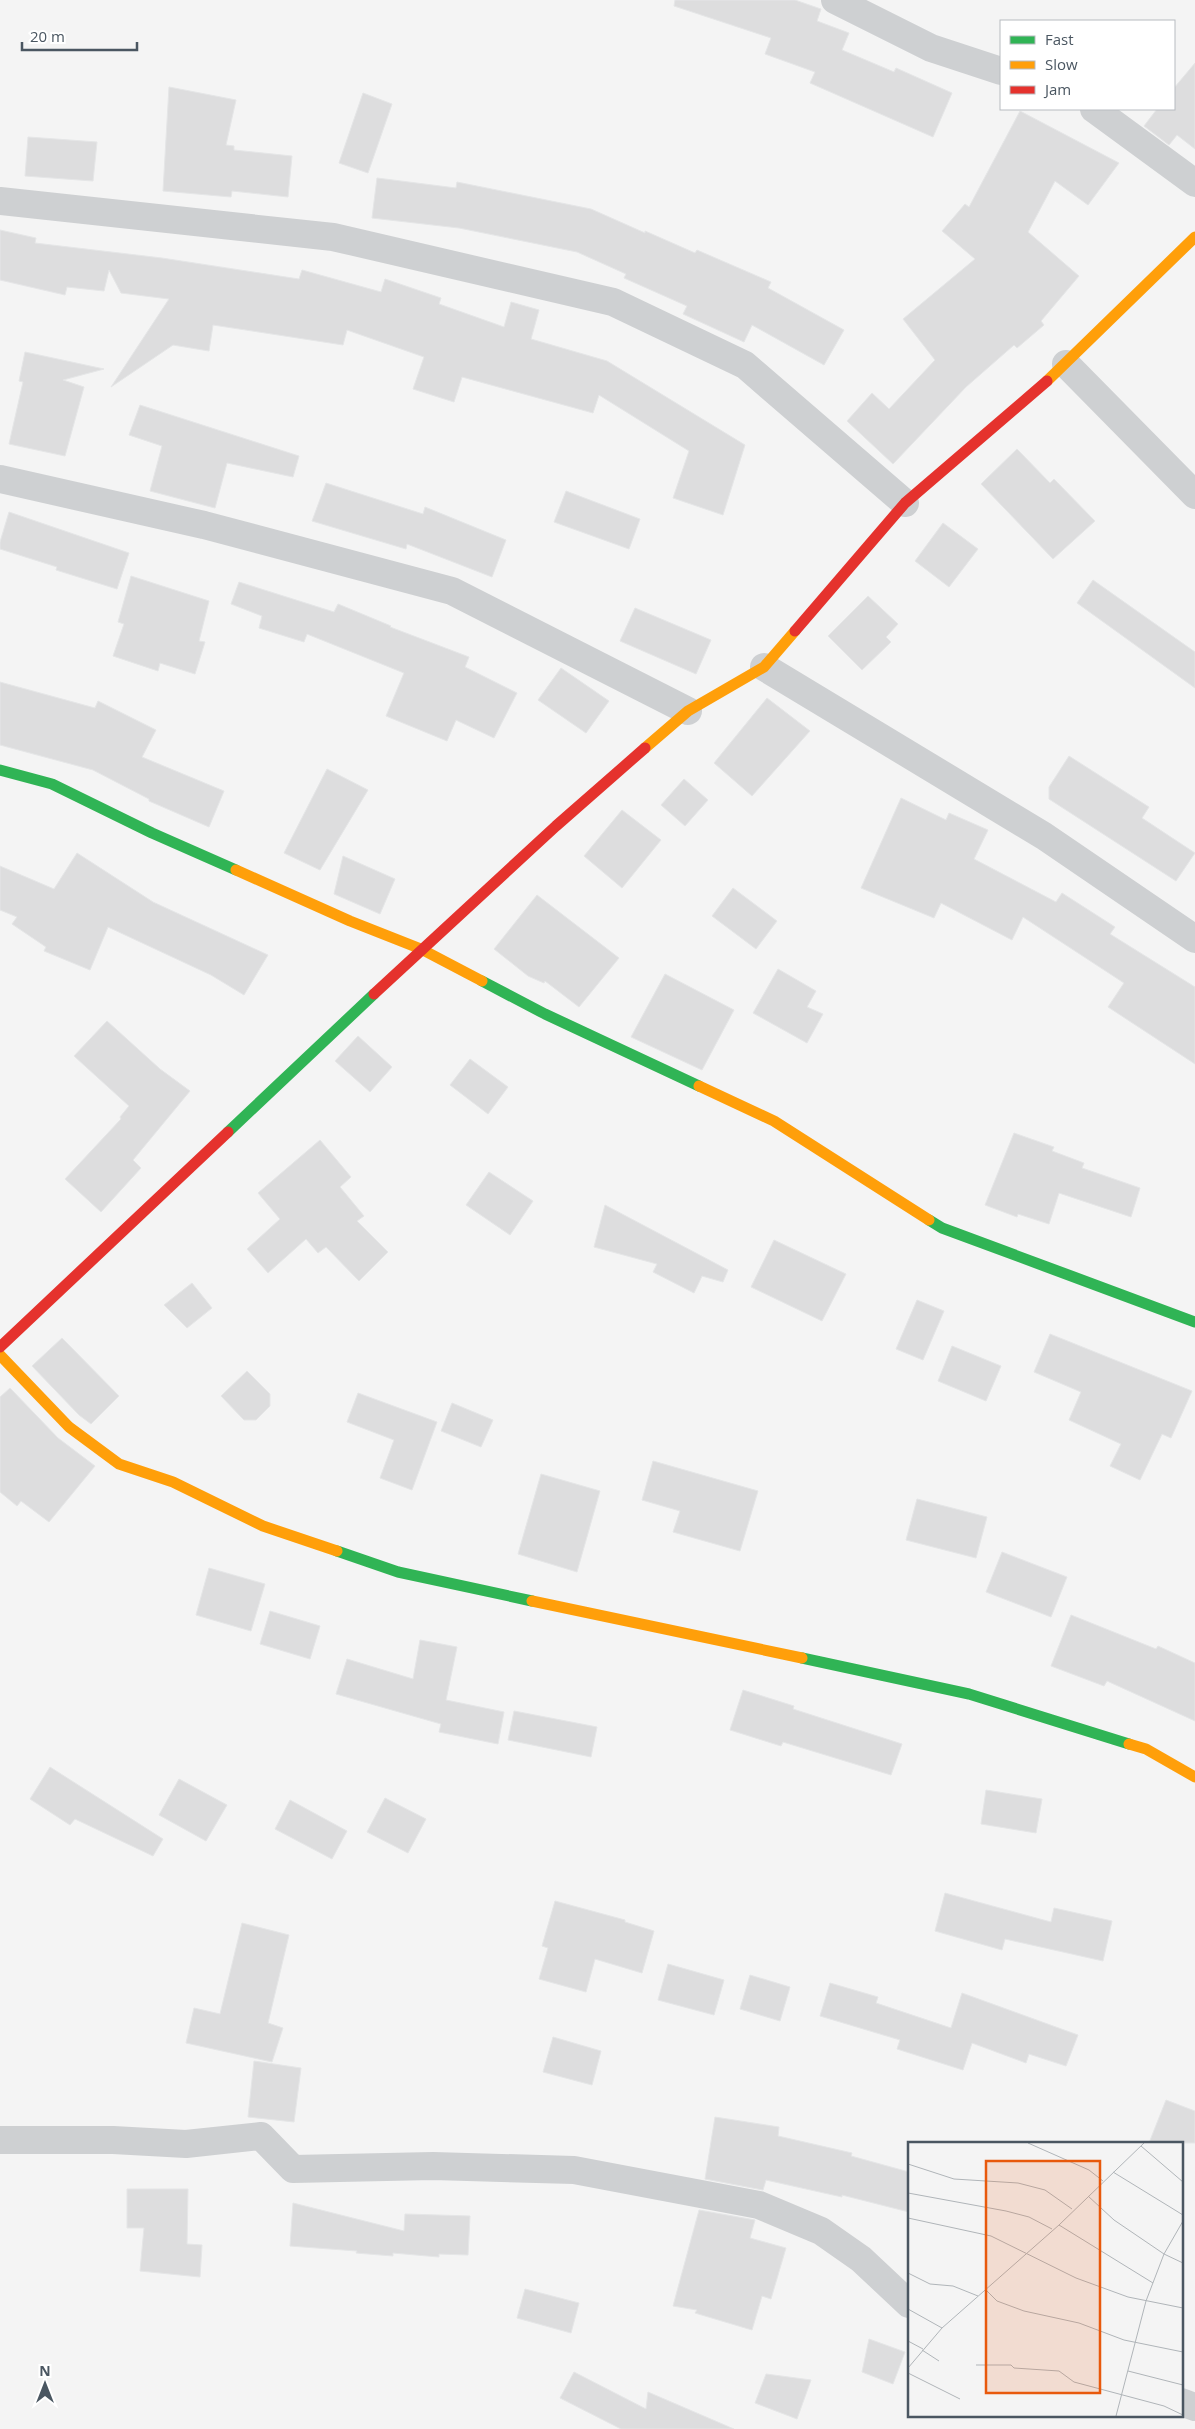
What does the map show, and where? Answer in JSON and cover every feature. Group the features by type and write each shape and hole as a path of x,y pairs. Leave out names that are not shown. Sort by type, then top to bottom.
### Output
{"street":[{"path":"835,0 931,48 1000,70"},
{"path":"1095,110 1195,183"},
{"path":"0,202 332,237 613,302 745,365 905,503"},
{"path":"0,1347 421,949 556,826 688,711 764,667 905,503 1066,364 1195,237"},
{"path":"1066,364 1195,495"},
{"path":"0,479 204,524 452,591 688,711"},
{"path":"764,667 1044,836 1195,939"},
{"path":"0,770 52,784 152,833 350,921 421,949 545,1014 774,1121 942,1228 1195,1322"},
{"path":"0,1355 69,1427 119,1464 173,1482 263,1526 398,1572 969,1694 1146,1749 1195,1777"},
{"path":"0,2140 113,2140 186,2144 261,2136 293,2169 433,2166 574,2170 650,2183 759,2205 821,2231 861,2259 908,2303"},
{"path":"1182,2402 1195,2407"}],"building":[{"path":"675,0 795,0 821,9 817,21 849,33 842,50 894,72 896,68 952,93 933,137 810,83 815,72 765,54 771,38 674,6"},
{"path":"1195,63 1195,149 1177,135 1169,145 1144,126 1156,110 1175,110 1175,87"},
{"path":"169,87 236,100 226,145 234,146 234,150 292,156 288,197 232,191 231,197 163,191"},
{"path":"363,93 392,104 368,173 339,163"},
{"path":"1020,111 1119,163 1088,205 1055,181 1028,232 1079,276 1041,321 1044,325 1017,348 1014,345 966,387 893,464 847,421 872,393 889,409 935,360 903,319 975,259 942,231 965,204 969,207"},
{"path":"28,137 97,142 93,181 25,176"},
{"path":"377,178 456,188 457,182 591,209 645,233 645,231 695,253 697,250 771,282 768,288 844,330 824,365 752,325 744,342 683,314 687,306 624,278 626,274 577,252 459,228 372,218"},
{"path":"0,230 36,238 35,243 162,258 299,279 302,270 381,292 385,279 441,298 439,304 504,327 511,302 539,310 531,339 607,361 745,445 723,515 673,498 689,451 599,395 593,413 462,377 454,402 413,389 424,357 347,330 343,345 213,325 209,351 173,345 111,387 169,299 121,293 109,270 104,291 67,287 65,295 0,280"},
{"path":"25,352 104,369 63,380 84,387 65,456 9,444 23,382 19,381"},
{"path":"140,405 299,456 293,477 227,463 215,508 150,491 162,446 129,435"},
{"path":"1017,449 1050,483 1054,479 1095,521 1053,559 981,484"},
{"path":"326,483 423,514 425,507 506,540 492,577 407,544 406,549 312,521"},
{"path":"566,491 640,519 629,549 554,522"},
{"path":"9,512 129,553 117,589 56,570 57,567 0,549 0,542"},
{"path":"943,523 978,549 949,587 915,561"},
{"path":"131,576 209,601 199,641 205,642 195,674 160,663 158,671 113,656 124,624 118,622"},
{"path":"1093,580 1195,652 1195,688 1077,603"},
{"path":"239,582 334,612 338,604 390,627 469,657 465,667 517,693 494,738 456,720 447,741 386,716 404,673 307,634 304,642 259,628 262,616 231,604"},
{"path":"868,596 898,624 886,637 891,642 862,670 828,636"},
{"path":"635,608 711,640 696,674 620,641"},
{"path":"561,668 609,701 586,733 538,700"},
{"path":"0,682 95,708 98,701 156,730 142,757 224,791 209,827 149,801 149,799 93,770 0,745"},
{"path":"767,698 810,731 752,796 714,763"},
{"path":"1069,756 1149,807 1142,818 1195,853 1176,881 1049,799 1049,787"},
{"path":"327,769 368,790 320,870 284,853"},
{"path":"684,779 708,800 685,826 661,805"},
{"path":"901,798 946,820 949,813 988,830 974,859 1056,902 1062,893 1115,927 1110,934 1195,987 1195,1064 1108,1007 1124,983 1023,917 1012,940 941,903 934,918 861,888"},
{"path":"622,810 661,840 622,888 584,856"},
{"path":"77,853 153,902 268,955 244,995 211,975 108,927 90,970 44,951 46,947 12,924 17,917 0,910 0,866 54,889"},
{"path":"343,856 395,879 380,914 334,894"},
{"path":"733,888 777,921 756,949 712,916"},
{"path":"537,895 619,958 579,1007 545,981 544,983 528,976 494,949"},
{"path":"778,969 816,991 807,1007 823,1014 807,1043 753,1013"},
{"path":"665,974 734,1010 702,1070 631,1037"},
{"path":"107,1021 160,1069 190,1091 133,1160 141,1168 101,1212 65,1179 121,1119 120,1117 129,1106 74,1056"},
{"path":"358,1036 392,1067 370,1092 335,1061"},
{"path":"470,1059 508,1087 488,1114 450,1085"},
{"path":"1014,1133 1054,1147 1052,1151 1084,1163 1082,1168 1140,1188 1131,1217 1059,1193 1049,1224 1018,1214 1017,1217 985,1205"},
{"path":"320,1140 351,1177 340,1187 364,1216 357,1221 388,1252 359,1281 326,1247 318,1253 306,1239 268,1273 247,1249 280,1219 258,1193"},
{"path":"489,1172 533,1201 510,1235 466,1205"},
{"path":"605,1205 728,1270 723,1282 702,1276 694,1293 653,1272 657,1264 594,1247"},
{"path":"774,1240 846,1274 822,1321 751,1287"},
{"path":"192,1283 212,1308 187,1328 164,1305"},
{"path":"917,1300 944,1311 923,1360 896,1349"},
{"path":"1050,1334 1192,1391 1171,1438 1162,1434 1140,1480 1110,1466 1121,1444 1069,1420 1081,1392 1034,1372"},
{"path":"62,1338 119,1396 91,1424 79,1415 32,1366"},
{"path":"952,1346 1001,1366 986,1401 938,1381"},
{"path":"247,1371 270,1394 270,1406 256,1420 244,1420 221,1396"},
{"path":"10,1388 58,1438 95,1466 49,1522 21,1501 17,1506 0,1492 0,1397"},
{"path":"358,1393 437,1422 412,1490 380,1478 394,1440 347,1422"},
{"path":"452,1403 493,1420 481,1447 441,1431"},
{"path":"653,1461 758,1491 740,1551 673,1532 680,1511 642,1500"},
{"path":"541,1474 600,1491 577,1572 518,1554"},
{"path":"917,1499 987,1517 976,1558 906,1540"},
{"path":"1002,1552 1067,1577 1051,1617 986,1592"},
{"path":"209,1568 265,1584 251,1631 196,1615"},
{"path":"270,1611 320,1626 310,1659 260,1644"},
{"path":"1071,1615 1156,1649 1158,1646 1195,1663 1195,1721 1107,1681 1104,1686 1051,1666"},
{"path":"420,1640 457,1647 446,1700 504,1712 498,1744 439,1732 441,1724 336,1694 347,1659 413,1679"},
{"path":"743,1690 794,1706 793,1709 902,1744 891,1775 783,1742 781,1746 730,1730"},
{"path":"514,1711 597,1727 591,1757 508,1740"},
{"path":"50,1767 163,1839 153,1856 75,1819 70,1825 30,1799"},
{"path":"179,1779 227,1805 206,1841 159,1815"},
{"path":"986,1790 1042,1799 1036,1833 981,1824"},
{"path":"385,1798 426,1819 408,1853 367,1832"},
{"path":"290,1800 347,1831 332,1859 275,1829"},
{"path":"945,1893 1051,1922 1054,1908 1112,1921 1103,1961 1005,1939 1002,1950 935,1931"},
{"path":"555,1901 625,1920 625,1922 654,1931 642,1973 595,1959 586,1992 539,1979 548,1948 542,1946"},
{"path":"242,1923 289,1935 268,2023 283,2028 272,2062 186,2043 194,2008 220,2014"},
{"path":"668,1964 724,1980 714,2015 658,2000"},
{"path":"750,1975 790,1987 780,2021 740,2009"},
{"path":"830,1983 878,1997 876,2003 951,2028 962,1993 1078,2035 1066,2066 1029,2054 1026,2063 972,2043 963,2070 897,2049 900,2040 820,2016"},
{"path":"553,2037 601,2051 592,2085 543,2072"},
{"path":"254,2061 301,2068 294,2122 248,2117"},
{"path":"1166,2100 1195,2111 1195,2143 1149,2142"},
{"path":"715,2117 779,2127 778,2136 852,2153 851,2156 908,2172 908,2212 842,2195 842,2197 766,2180 763,2190 705,2179"},
{"path":"127,2189 188,2189 187,2244 202,2245 200,2277 140,2271 144,2228 127,2228"},
{"path":"293,2203 404,2231 405,2214 470,2216 468,2255 439,2254 439,2257 393,2253 393,2256 290,2246"},
{"path":"699,2210 755,2220 750,2238 786,2248 771,2299 762,2296 752,2330 695,2313 697,2310 673,2306"},
{"path":"525,2289 579,2303 571,2333 517,2318"},
{"path":"869,2339 905,2352 893,2384 862,2372"},
{"path":"574,2372 646,2409 648,2392 734,2429 621,2429 560,2398"},
{"path":"766,2374 811,2380 797,2419 755,2403"}],"traffic: fast":[{"path":"0,770 52,784 152,833 236,870"},
{"path":"482,981 545,1014 699,1086"},
{"path":"228,1132 374,994"},
{"path":"929,1220 942,1228 1195,1322"},
{"path":"337,1551 398,1572 532,1601"},
{"path":"802,1658 969,1694 1129,1744"}],"traffic: slow":[{"path":"1047,381 1195,237"},
{"path":"645,748 688,711 764,667 795,631"},
{"path":"236,870 350,921 421,949 482,981"},
{"path":"699,1086 774,1121 929,1220"},
{"path":"0,1355 69,1427 119,1464 173,1482 263,1526 337,1551"},
{"path":"532,1601 802,1658"},
{"path":"1129,1744 1146,1749 1195,1777"}],"traffic: jam":[{"path":"795,631 905,503 1047,381"},
{"path":"374,994 556,826 645,748"},
{"path":"0,1347 228,1132"}]}
